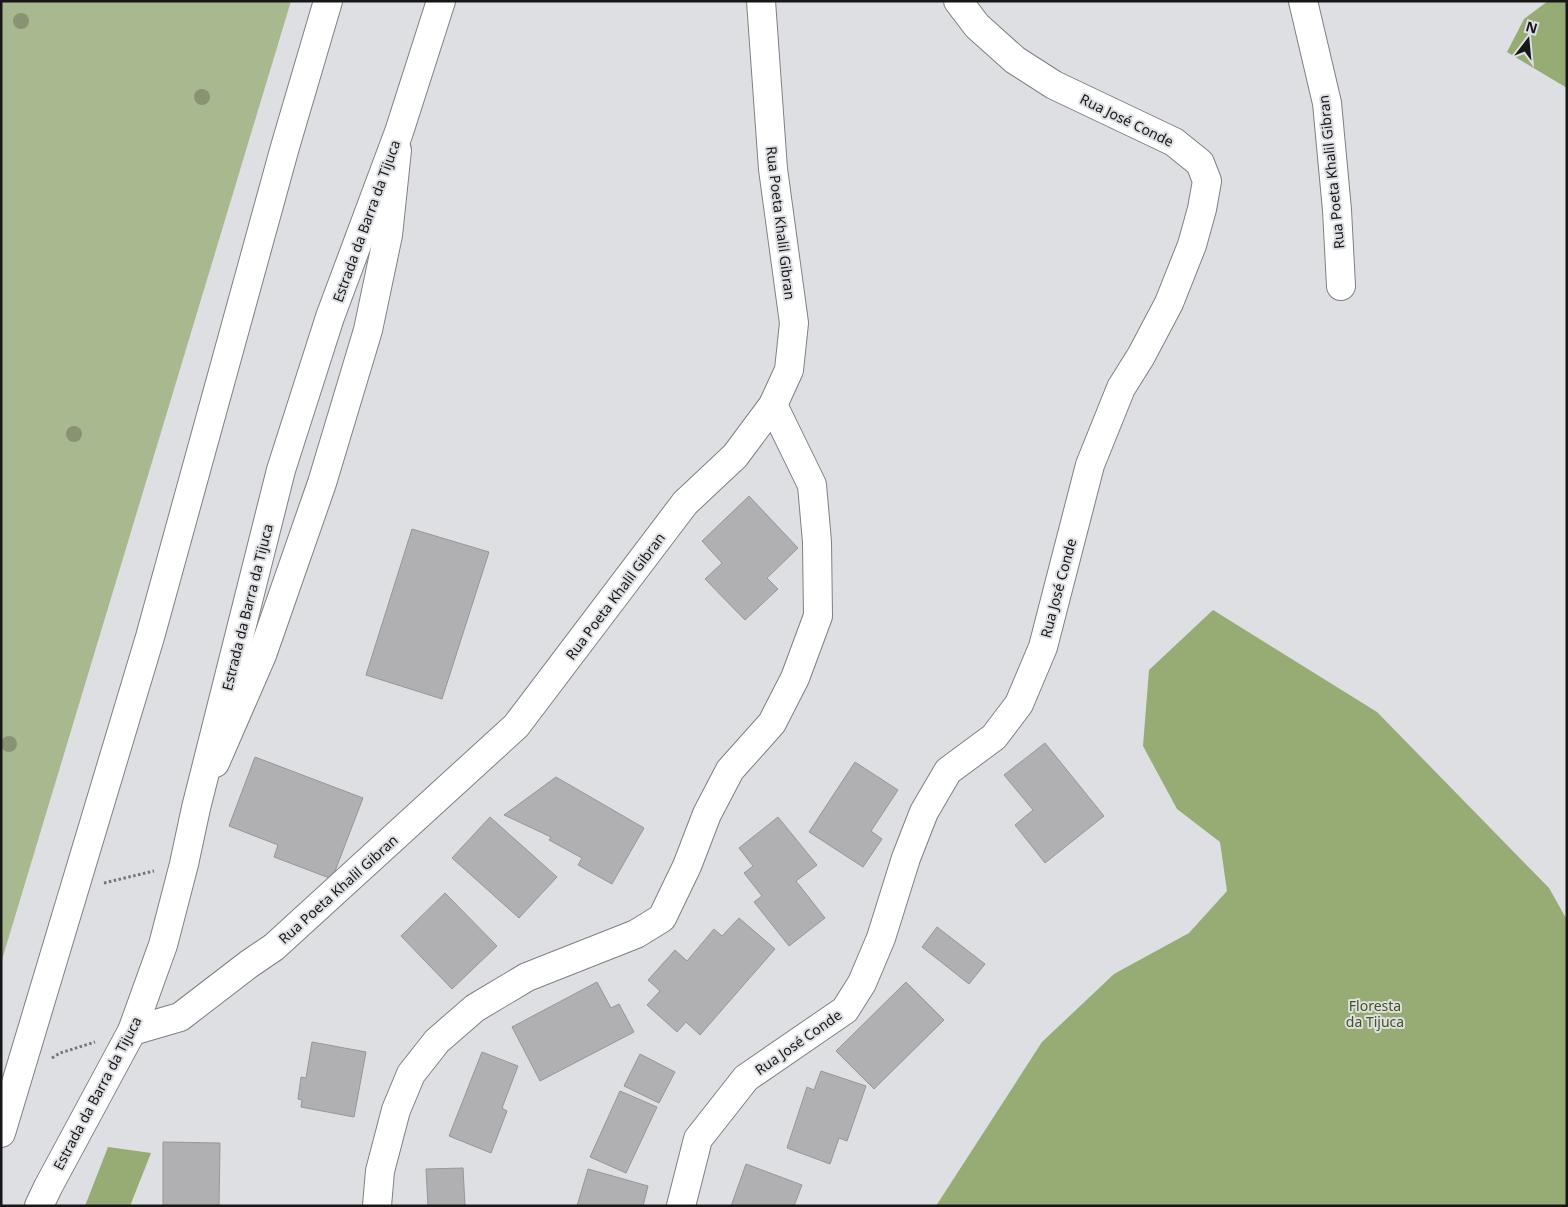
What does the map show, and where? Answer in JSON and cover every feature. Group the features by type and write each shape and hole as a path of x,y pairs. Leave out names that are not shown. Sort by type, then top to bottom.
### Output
{"street":[{"path":"1,1132 150,637 285,147 328,1"},
{"name":"Estrada da Barra da Tijuca","path":"39,1206 132,1031 164,945 196,808 281,470 330,317 398,132 441,1"},
{"name":"Rua Poeta Khalil Gibran","path":"132,1031 180,1017 274,947 516,726 685,503 735,456 774,405 789,370 794,322 773,169 761,1"},
{"name":"Rua José Conde","path":"681,1206 698,1139 746,1078 845,1010 862,983 881,938 906,858 924,812 948,771 994,737 1019,704 1043,647 1090,465 1121,388 1141,356 1168,303 1192,245 1202,209 1207,180 1200,163 1174,142 1054,85 1014,60 976,26 958,1"},
{"name":"Rua Poeta Khalil Gibran","path":"1303,1 1326,103 1337,210 1341,286"},
{"path":"196,808 262,655 322,483 368,330 388,234 398,132"},
{"path":"377,1206 380,1171 396,1110 411,1074 437,1041 475,1008 527,977 636,934 662,918 687,866 707,814 730,770 772,723 795,678 818,616 817,542 812,485 774,405"}],"path":[{"path":"102,884 160,870"},
{"path":"15,1085 60,1053 132,1031"}],"green space":[{"path":"1,1 291,1 1,963"},
{"path":"1548,1 1567,1 1567,88 1507,52 1524,19"},
{"name":"Floresta da Tijuca","path":"1213,610 1377,712 1549,888 1567,920 1567,1206 936,1206 1042,1042 1114,974 1189,933 1227,891 1220,842 1177,809 1143,746 1149,670"},
{"path":"108,1147 151,1153 130,1206 85,1206"}],"building":[{"path":"749,496 798,548 767,578 778,589 745,620 705,579 722,563 702,541"},
{"path":"412,529 489,552 442,699 366,675"},
{"path":"1045,743 1104,816 1045,863 1015,825 1033,810 1004,775"},
{"path":"255,757 363,798 332,879 274,857 278,845 229,826"},
{"path":"855,762 898,790 871,831 882,839 863,867 809,832"},
{"path":"556,777 644,828 612,884 578,865 582,858 549,840 551,837 504,815"},
{"path":"490,817 557,877 519,918 452,858"},
{"path":"778,817 817,865 796,881 825,918 789,946 754,902 762,896 744,873 753,866 739,848"},
{"path":"445,893 497,946 452,989 401,936"},
{"path":"739,918 775,949 700,1035 686,1022 677,1032 647,1005 660,991 648,980 675,950 687,961 714,929 722,936"},
{"path":"937,927 985,964 969,984 922,947"},
{"path":"597,982 611,1008 619,1004 634,1032 540,1081 512,1027"},
{"path":"906,982 944,1020 874,1089 836,1051"},
{"path":"312,1042 366,1052 354,1117 301,1107 302,1100 298,1099 301,1077 306,1078"},
{"path":"482,1052 518,1066 502,1108 507,1111 491,1153 449,1136"},
{"path":"640,1054 675,1072 659,1103 624,1086"},
{"path":"821,1071 866,1086 847,1141 839,1138 830,1164 787,1148 807,1087 814,1090"},
{"path":"620,1091 657,1107 626,1173 590,1157"},
{"path":"163,1142 220,1143 219,1206 163,1206"},
{"path":"746,1164 802,1185 794,1206 731,1206"},
{"path":"463,1168 465,1206 428,1206 426,1169"},
{"path":"588,1169 648,1186 643,1206 577,1206"}]}
